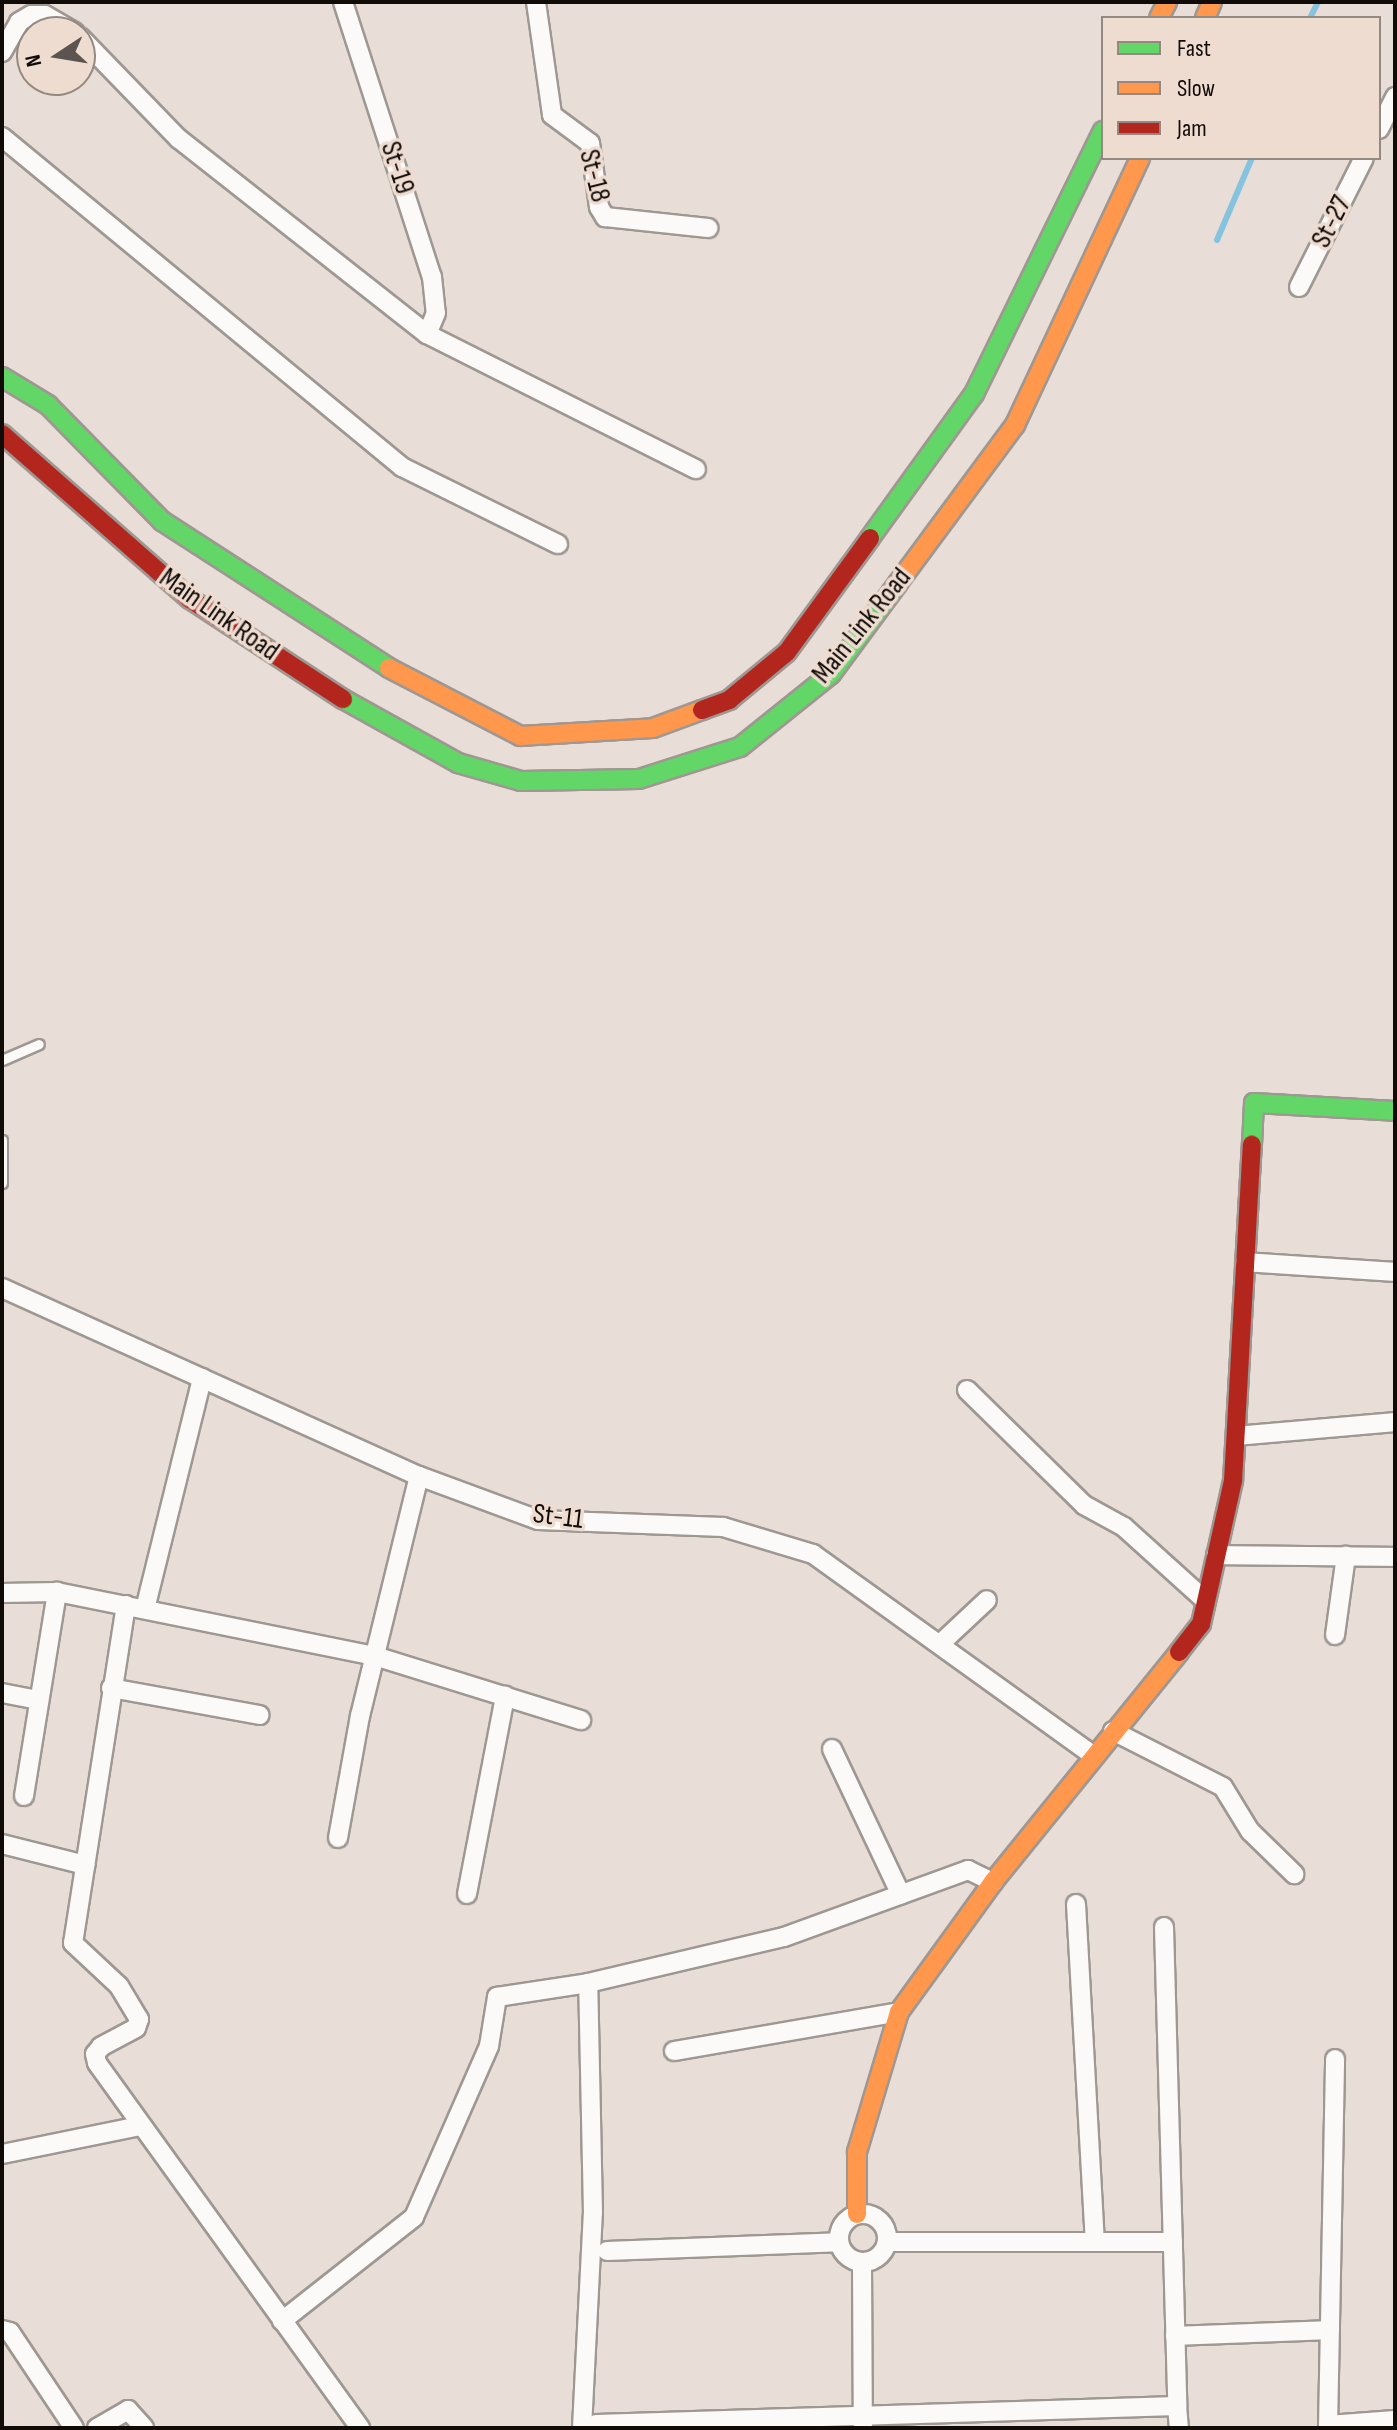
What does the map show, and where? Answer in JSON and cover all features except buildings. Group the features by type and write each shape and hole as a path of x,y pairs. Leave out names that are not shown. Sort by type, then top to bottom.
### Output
{"street":[{"name":"St-19","path":"343,2 432,277 436,313 427,334"},
{"name":"St-18","path":"536,2 552,115 590,143 599,207 605,217 708,228"},
{"path":"2,52 16,27"},
{"path":"96,53 179,139 427,334 696,469"},
{"path":"1381,125 1395,97"},
{"name":"Main Link Road","path":"2,377 48,405 162,521 417,686 520,736 653,728 729,700 787,652 974,394 1101,135"},
{"path":"2,137 402,467 558,544"},
{"name":"Main Link Road","path":"2,434 190,599 361,711 458,763 521,781 639,779 740,747 831,674 1015,425 1139,160"},
{"name":"St-27","path":"1299,287 1363,160"},
{"path":"857,2214 857,2152 899,2012 993,1882 1201,1624 1233,1481 1254,1103 1395,1111"},
{"path":"1245,1262 1395,1272"},
{"name":"St-11","path":"2,1288 419,1476 538,1520 723,1527 813,1554 1093,1755"},
{"path":"145,1609 202,1378"},
{"path":"967,1390 1084,1505 1124,1527 1206,1601"},
{"path":"1236,1436 1395,1422"},
{"path":"338,1838 375,1656 419,1476"},
{"path":"1216,1555 1395,1557"},
{"path":"1335,1635 1346,1556"},
{"path":"24,1796 57,1592"},
{"path":"2,1593 57,1592 375,1656 581,1720"},
{"path":"940,1644 987,1600"},
{"path":"126,1605 73,1943 119,1986 139,2019 136,2028 95,2054 140,2126 360,2428"},
{"path":"111,1688 260,1715"},
{"path":"2,1693 39,1700"},
{"path":"467,1894 505,1696"},
{"path":"1113,1731 1223,1787 1250,1831 1294,1874"},
{"path":"832,1749 901,1895"},
{"path":"2,1844 85,1865"},
{"path":"282,2321 414,2217 489,2046 497,1997 588,1983 784,1937 968,1870 993,1882"},
{"path":"1076,1904 1095,2239"},
{"path":"1164,1927 1179,2428"},
{"path":"588,1983 593,2191 589,2426 863,2421 1177,2406"},
{"path":"674,2051 899,2012"},
{"path":"1335,2059 1328,2426 1395,2420"},
{"path":"2,2154 140,2126"},
{"path":"857,2214 879,2220 887,2242 881,2254 862,2263 847,2257 838,2242 840,2227 857,2214"},
{"path":"887,2242 1095,2239 1173,2242"},
{"path":"607,2251 838,2242"},
{"path":"862,2263 863,2421"},
{"path":"2,2330 10,2332 74,2428"},
{"path":"1175,2336 1330,2330"},
{"path":"97,2428 128,2410 144,2428"}],"lane":[{"path":"2,1060 39,1044"},
{"path":"2,1140 2,1183"}],"waterway":[{"path":"1311,16 1318,2"},
{"path":"1217,240 1251,160"}],"traffic: fast":[{"path":"870,538 974,394 1101,135"},
{"path":"2,377 48,405 162,521 389,668"},
{"path":"343,699 458,763 521,781 639,779 740,747 831,674 898,583"},
{"path":"1252,1145 1254,1103 1395,1111"}],"traffic: slow":[{"path":"1160,16 1167,2"},
{"path":"1206,16 1212,2"},
{"path":"898,583 1015,425 1139,160"},
{"path":"389,668 520,736 653,728 702,710"},
{"path":"857,2214 857,2152 899,2012 993,1882 1179,1652"}],"traffic: jam":[{"path":"2,434 190,599 343,699"},
{"path":"702,710 729,700 787,652 870,538"},
{"path":"1179,1652 1201,1624 1233,1481 1252,1145"}]}
